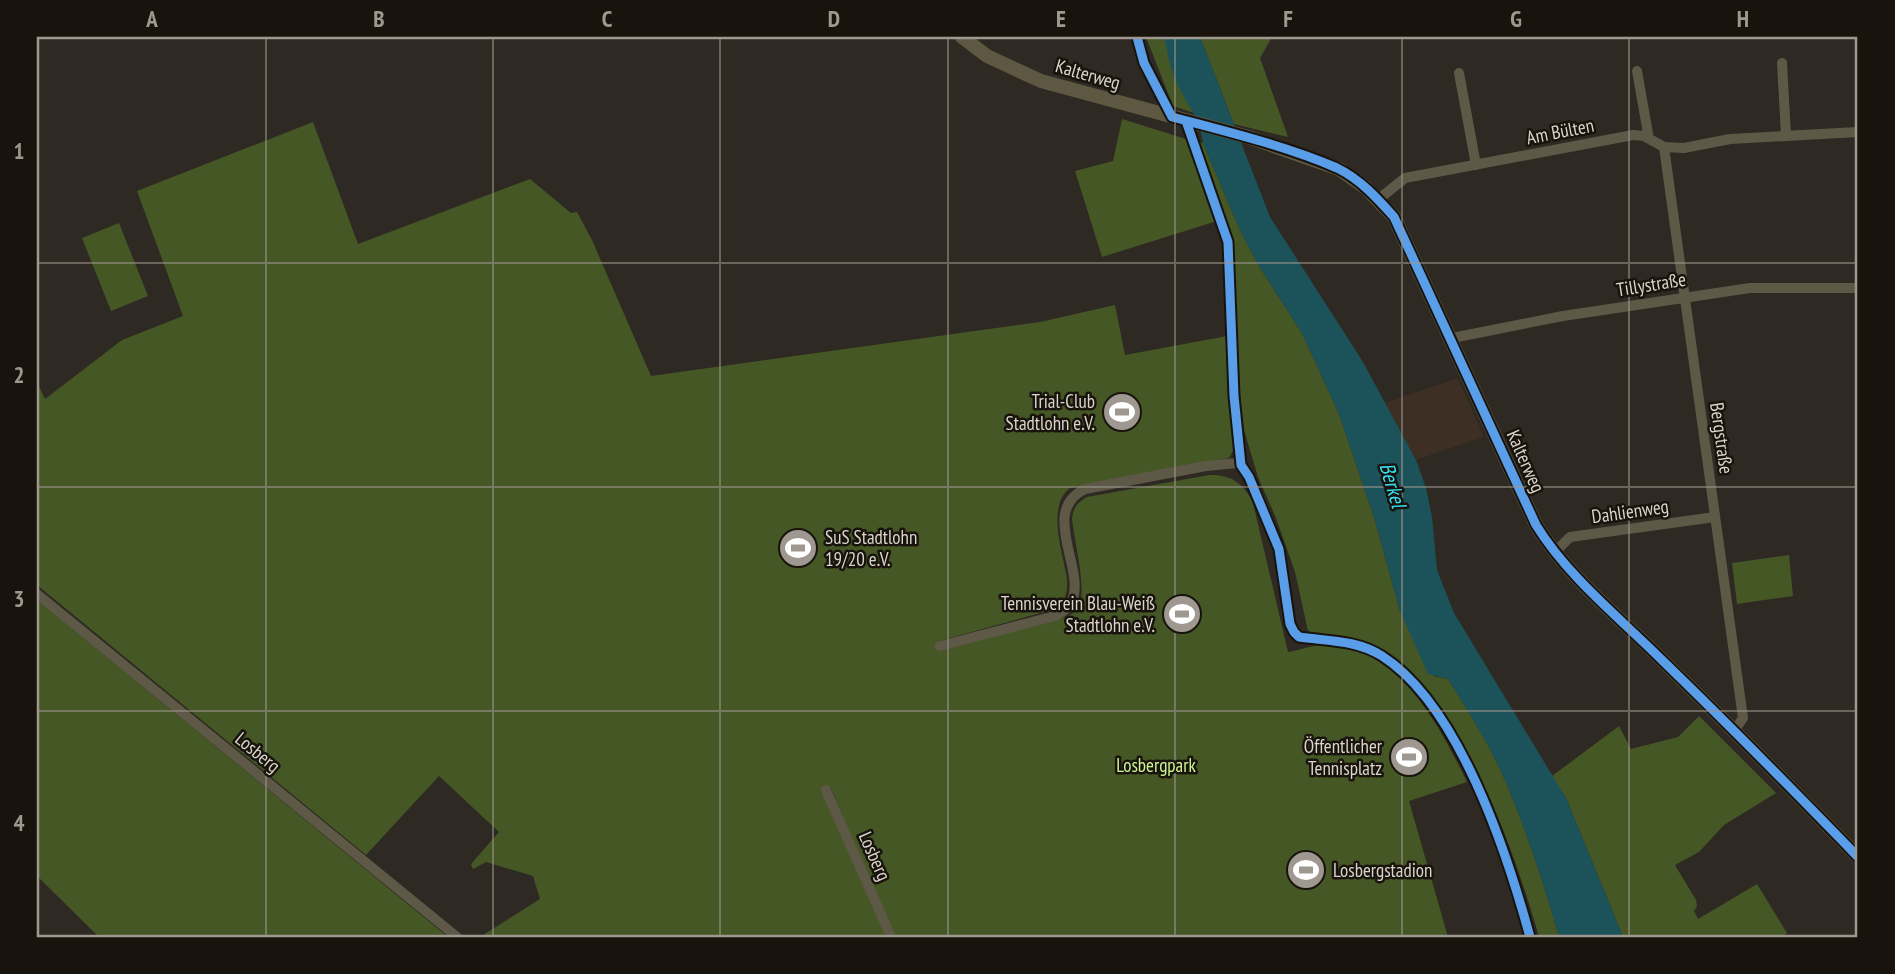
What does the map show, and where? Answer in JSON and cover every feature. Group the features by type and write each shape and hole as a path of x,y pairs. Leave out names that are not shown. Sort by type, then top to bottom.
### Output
{"street":[{"name":"Kalterweg","path":"962,37 988,56 1041,80 1248,137 1339,169 1379,199 1394,217 1536,525 1555,552 1858,857"},
{"path":"1137,37 1143,62 1172,117"},
{"path":"1782,63 1786,135"},
{"path":"1637,71 1649,139"},
{"path":"1459,73 1476,165"},
{"path":"1664,147 1684,148 1730,139 1858,132"},
{"name":"Am Bülten","path":"1379,199 1405,178 1633,135 1664,147"},
{"name":"Bergstraße","path":"1664,147 1743,718 1734,731"},
{"name":"Tillystraße","path":"1452,338 1684,296 1750,288 1858,288"},
{"path":"940,646 1055,616 1065,610 1072,602 1074,585 1064,518 1074,494 1085,489 1206,466 1237,463 1249,477 1279,549 1290,624 1294,632 1299,637 1350,643 1381,656 1407,676 1436,712 1483,801 1509,867 1530,937"},
{"name":"Dahlienweg","path":"1555,552 1570,537 1715,517"},
{"name":"Losberg","path":"37,594 457,937"},
{"name":"Losberg","path":"826,790 891,937"}],"shaded area":[{"path":"1458,378 1484,437 1416,460 1385,403"}],"green space":[{"path":"1146,37 1164,37 1194,113 1173,106"},
{"path":"1200,37 1272,37 1260,58 1288,137 1234,124"},
{"path":"1122,119 1186,139 1217,221 1102,257 1075,171 1113,161"},
{"name":"Losbergpark","path":"313,122 358,244 530,179 571,213 577,212 592,240 651,376 1040,322 1115,305 1125,355 1227,336 1238,442 1229,458 1070,488 1063,496 1057,518 1067,579 1063,604 1051,610 939,641 940,651 1059,619 1077,609 1082,586 1072,519 1076,506 1087,497 1209,475 1236,481 1253,503 1288,652 1335,644 1359,650 1380,661 1399,677 1432,717 1467,782 1409,801 1448,937 894,937 831,788 823,791 887,937 480,937 540,899 533,876 486,862 473,869 471,864 499,832 439,776 366,855 37,585 37,382 45,399 122,340 183,316 137,191"},
{"path":"1195,141 1203,143 1240,230 1259,266 1303,335 1339,414 1374,517 1400,611 1434,676 1448,679 1498,765 1527,836 1559,937 1539,937 1518,870 1487,791 1468,753 1425,690 1401,669 1362,647 1335,636 1308,631 1295,572 1258,477 1244,430 1231,309 1230,242"},
{"path":"119,223 148,296 111,311 82,238"},
{"path":"1789,555 1793,596 1737,604 1732,563"},
{"path":"37,600 448,937 99,937 37,876"},
{"path":"1699,716 1776,793 1724,825 1699,852 1675,865 1696,900 1694,911 1698,919 1757,884 1787,933 1782,937 1623,937 1566,798 1552,776 1619,726 1631,749 1678,737"}],"water":[{"name":"Berkel","path":"1164,37 1200,37 1270,217 1363,362 1416,460 1432,517 1437,570 1454,613 1566,798 1623,937 1559,937 1527,836 1498,765 1448,679 1428,674 1400,611 1374,517 1339,414 1303,335 1259,266 1240,230 1203,143 1198,124 1173,74"}],"cycle path":[{"path":"1137,37 1144,63 1172,117 1234,133 1337,168 1375,196 1394,217 1536,525 1549,544 1595,596 1712,709 1858,857"},
{"path":"1186,121 1228,242 1234,396 1241,465 1249,477 1279,549 1290,624 1299,637 1352,644 1382,656 1410,679 1434,709 1457,744 1476,783 1508,865 1530,937"}],"place":[{"name":"Trial-Club Stadtlohn e.V.","path":"1122,412"},
{"name":"SuS Stadtlohn 19/20 e.V.","path":"798,548"},
{"name":"Tennisverein Blau-Weiß Stadtlohn e.V.","path":"1182,614"},
{"name":"Öffentlicher Tennisplatz","path":"1409,757"},
{"name":"Losbergstadion","path":"1306,870"}]}
